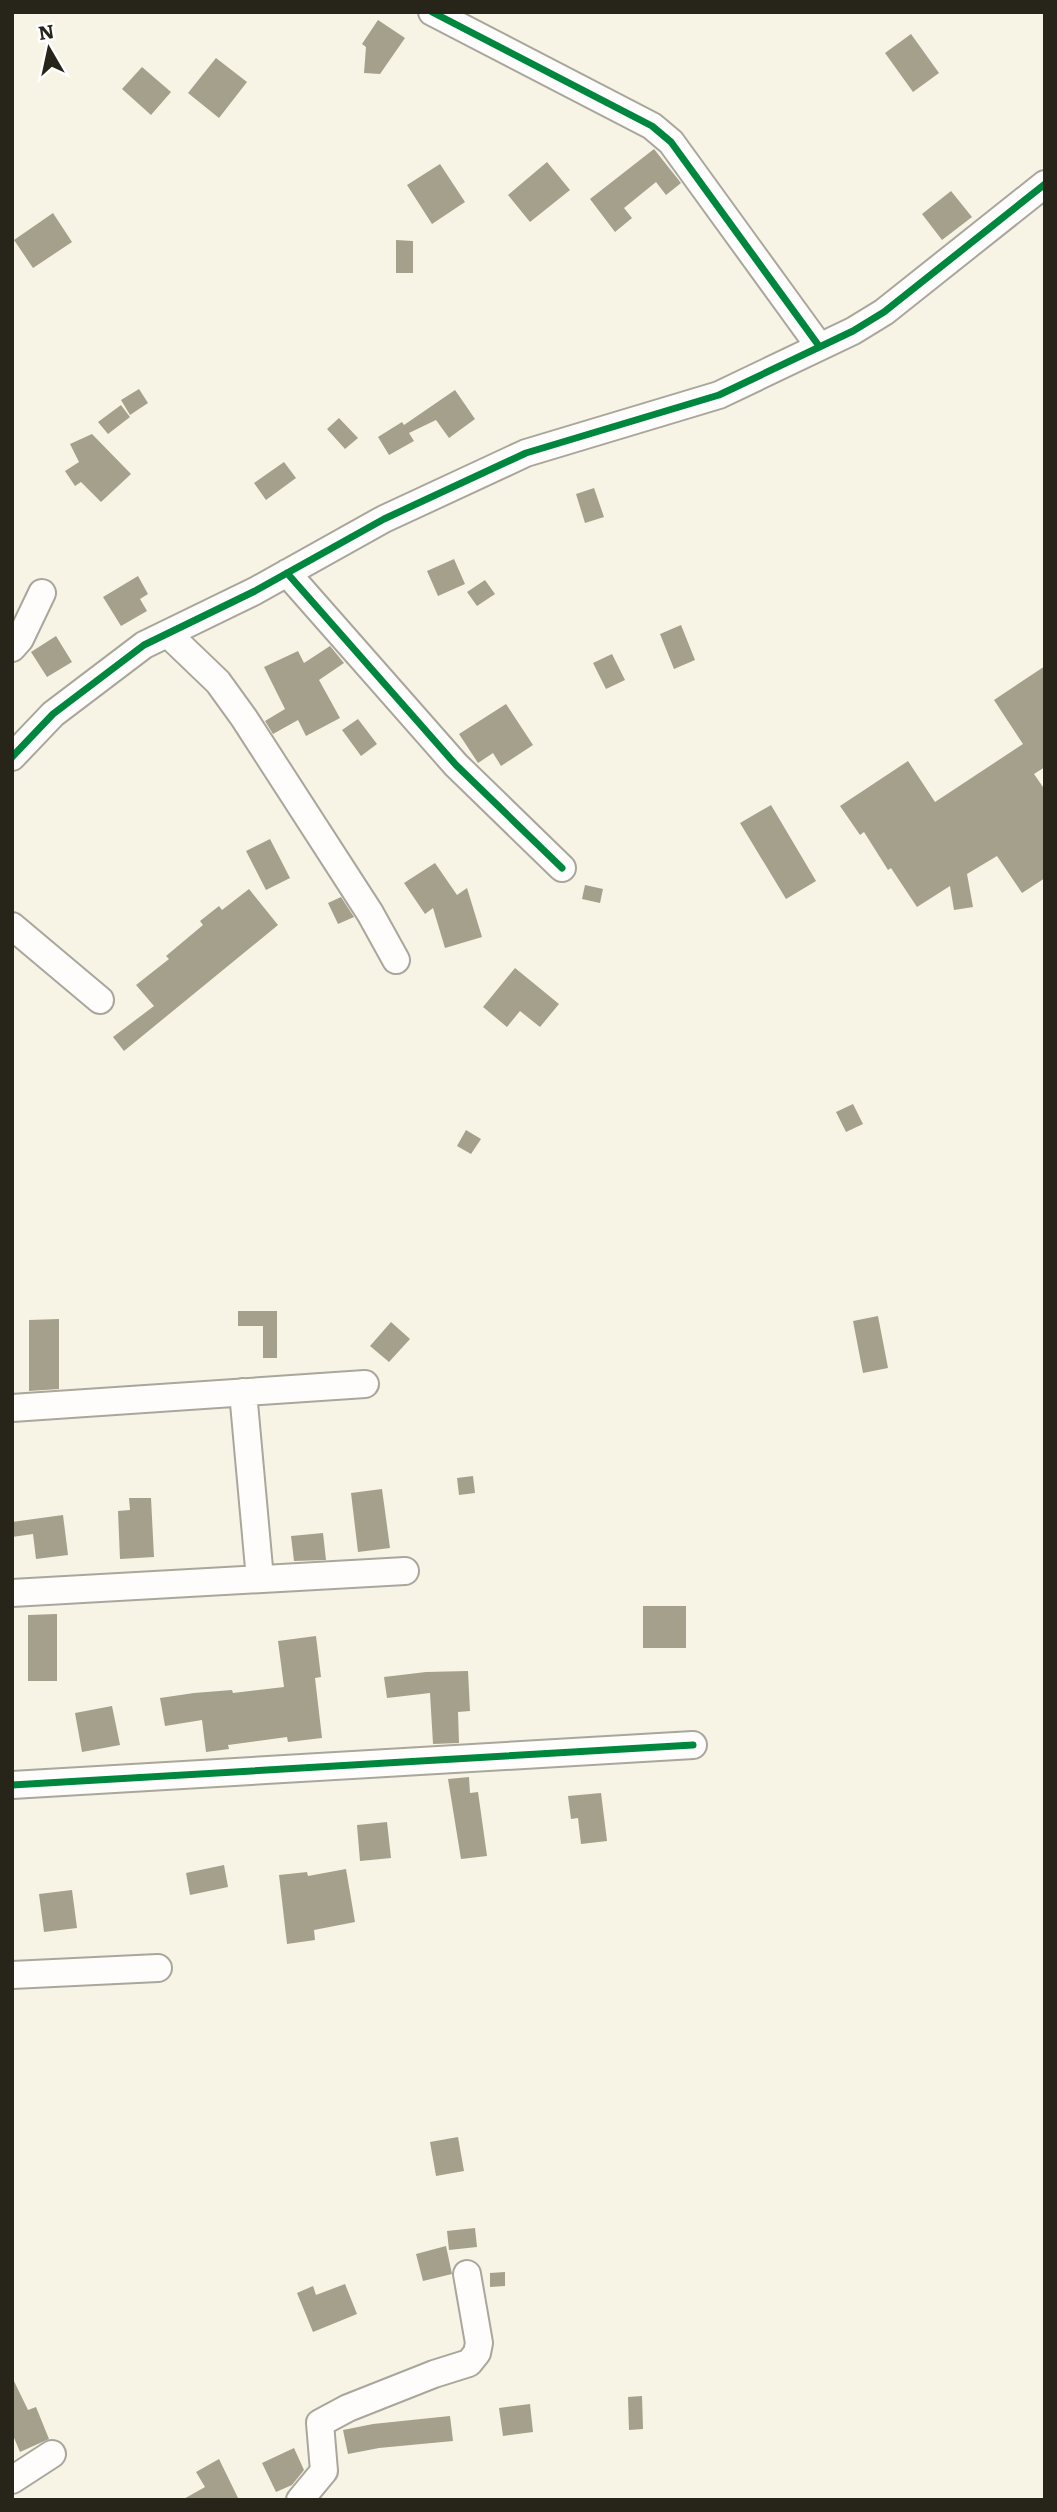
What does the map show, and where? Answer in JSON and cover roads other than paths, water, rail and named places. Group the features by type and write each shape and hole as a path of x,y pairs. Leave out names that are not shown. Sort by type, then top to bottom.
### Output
{"street":[{"path":"432,12 652,125 671,142 819,346"},
{"path":"12,757 54,714 144,645 287,573 384,520 526,453 719,396 853,331 884,312 1045,184"},
{"path":"287,573 456,765 562,868"},
{"path":"12,648 20,639 42,593"},
{"path":"168,634 218,682 244,718 370,913 396,960"},
{"path":"12,926 100,1000"},
{"path":"12,1408 365,1384"},
{"path":"243,1392 260,1579"},
{"path":"12,1593 405,1571"},
{"path":"12,1785 693,1745"},
{"path":"12,1975 158,1968"},
{"path":"300,2500 324,2471 320,2423 348,2409 469,2363 477,2353 479,2343 467,2274"},
{"path":"12,2480 52,2454"}]}
